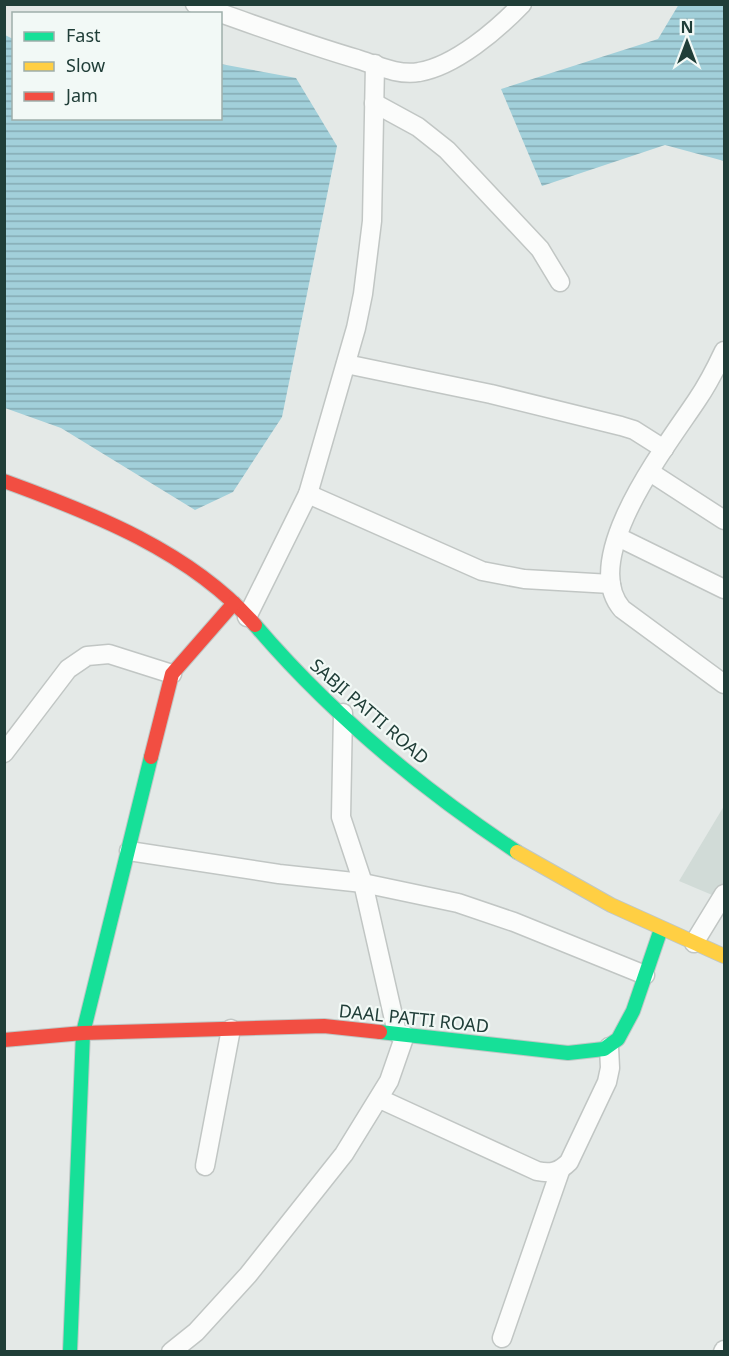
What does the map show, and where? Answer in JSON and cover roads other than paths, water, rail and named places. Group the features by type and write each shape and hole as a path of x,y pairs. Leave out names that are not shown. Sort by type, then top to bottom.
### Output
{"street":[{"path":"195,4 219,12"},
{"path":"222,13 404,73 420,72 446,64 462,55 522,4"},
{"path":"246,617 308,494 346,364 363,294 372,221 375,64"},
{"path":"374,103 418,127 447,150 540,249 560,282"},
{"path":"724,351 710,380 664,449 624,519 611,567 614,600 622,609 724,684"},
{"path":"346,364 491,394 621,426 634,430 664,449"},
{"path":"650,472 724,520"},
{"name":"SABJI PATTI ROAD","path":"4,481 78,510 194,572 234,603 306,681 406,768 503,842 579,887 661,929 724,956"},
{"path":"308,494 482,571 524,579 611,584"},
{"path":"618,537 724,589"},
{"path":"70,1352 83,1033 172,674 234,603"},
{"path":"4,753 68,669 87,656 109,654 172,674"},
{"path":"181,1349 248,1275 310,1200 380,1100 389,1081 401,1034 363,883 341,817 343,713"},
{"path":"129,851 279,874 363,883 485,911 645,975"},
{"path":"694,943 724,894"},
{"path":"502,1338 560,1171 569,1162 606,1082 610,1068 609,1047 622,1034 633,1011 661,929"},
{"name":"DAAL PATTI ROAD","path":"4,1040 83,1033 324,1026 567,1053 609,1047"},
{"path":"205,1166 231,1029"},
{"path":"380,1100 537,1171 560,1171"}],"water":[{"path":"679,4 724,5 724,161 665,145 542,186 501,89 658,39"},
{"path":"5,35 12,38 12,120 222,120 222,64 296,78 337,146 282,417 233,492 195,510 61,428 5,408"}]}
